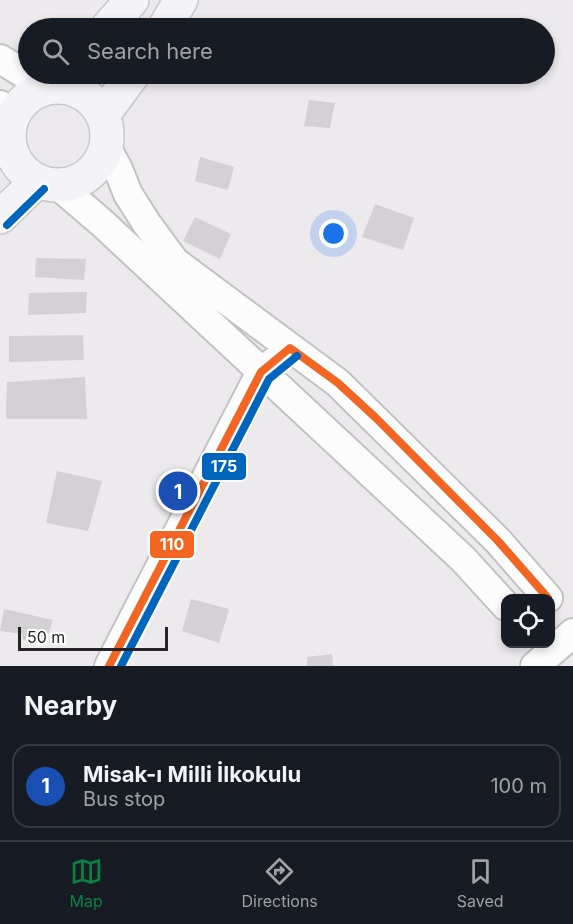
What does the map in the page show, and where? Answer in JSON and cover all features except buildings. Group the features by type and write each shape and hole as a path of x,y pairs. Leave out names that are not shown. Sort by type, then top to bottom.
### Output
{"main road":[{"path":"116,18 132,0"},
{"path":"170,18 181,0"},
{"path":"55,84 33,94 20,104 5,125 10,150 17,165 28,176 48,183 75,183 89,175 100,163 106,147 107,131 103,115 93,102 80,92 59,84"},
{"path":"103,115 126,84"},
{"path":"0,217 48,183"}],"street":[{"path":"0,59 18,67"},
{"path":"106,147 128,194 175,262 338,383 498,541 544,594"},
{"path":"48,183 101,222 463,559 501,601"},
{"path":"109,666 261,372 290,348"},
{"path":"555,607 573,627"},
{"path":"547,657 573,633"}],"transit line":[{"name":"175","path":"7,225 44,189"},
{"name":"110","path":"109,666 261,372 290,348 338,383 376,418 498,541 544,594"},
{"name":"175","path":"121,666 269,379 297,356"}],"place":[{"name":"Misak-ı Milli İlkokulu","path":"178,491"}]}
